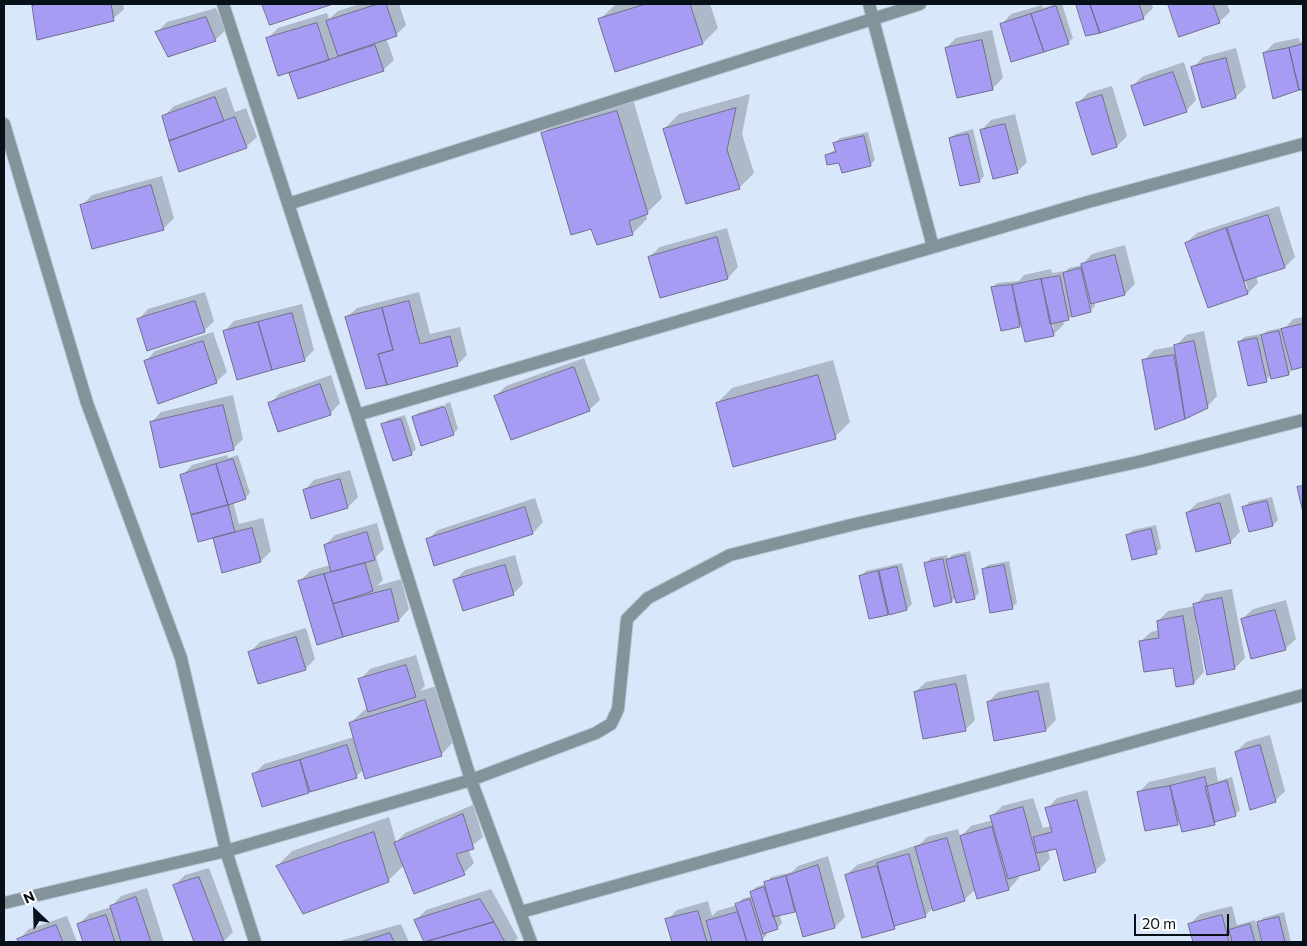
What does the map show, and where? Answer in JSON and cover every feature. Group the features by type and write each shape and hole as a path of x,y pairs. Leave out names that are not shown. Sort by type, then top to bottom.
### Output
{"street":[{"path":"223,4 357,415 471,780 531,942"},
{"path":"869,4 933,247"},
{"path":"288,204 920,4"},
{"path":"4,124 87,403 181,658 226,851 255,942"},
{"path":"357,415 933,247 1303,144"},
{"path":"4,903 226,851 471,780 596,733 611,724 618,709 627,619 648,598 730,555 856,524 1142,462 1303,420"},
{"path":"521,912 1303,695"}],"building":[{"path":"39,4 111,4 114,21 37,40 32,6"},
{"path":"262,4 333,4 270,25"},
{"path":"378,4 386,4 397,36 338,56 326,21"},
{"path":"646,4 690,4 703,44 615,72 598,19"},
{"path":"1076,4 1090,4 1100,33 1086,36"},
{"path":"1090,4 1139,4 1144,19 1100,33"},
{"path":"1168,4 1213,4 1220,23 1179,37"},
{"path":"1056,6 1069,44 1044,52 1031,14"},
{"path":"1031,14 1044,52 1011,62 1000,24"},
{"path":"206,17 216,41 168,57 155,32"},
{"path":"317,23 329,60 278,76 266,38"},
{"path":"982,40 993,90 957,98 945,48"},
{"path":"1303,44 1303,90 1299,90 1289,48"},
{"path":"375,45 384,71 298,99 289,73"},
{"path":"1289,48 1299,90 1273,99 1263,53"},
{"path":"1226,58 1236,98 1202,108 1191,67"},
{"path":"1173,72 1187,112 1144,126 1131,86"},
{"path":"1102,95 1117,147 1092,155 1076,103"},
{"path":"215,97 224,121 169,141 162,116"},
{"path":"736,108 727,150 740,189 686,204 663,129"},
{"path":"617,111 648,214 629,221 633,235 597,245 591,229 571,235 541,133"},
{"path":"235,117 247,148 179,172 169,141"},
{"path":"1005,124 1018,173 993,179 980,130"},
{"path":"968,134 980,182 960,186 949,138"},
{"path":"864,136 871,166 842,173 839,163 827,165 825,155 836,152 833,143"},
{"path":"151,185 164,230 92,249 80,205"},
{"path":"1268,215 1285,268 1244,281 1227,228"},
{"path":"1226,228 1248,294 1208,308 1185,243"},
{"path":"717,237 728,279 660,298 648,257"},
{"path":"1115,255 1125,295 1091,304 1081,264"},
{"path":"1081,268 1091,312 1072,317 1063,273"},
{"path":"1060,276 1069,320 1050,324 1041,279"},
{"path":"1041,279 1054,336 1025,342 1012,285"},
{"path":"1012,285 1020,327 1001,331 991,287"},
{"path":"195,301 205,332 147,351 137,319"},
{"path":"409,301 420,344 450,336 458,366 387,385 378,354 393,350 382,308"},
{"path":"382,308 393,350 378,354 387,385 366,389 345,317"},
{"path":"292,313 305,361 272,370 258,322"},
{"path":"258,322 272,370 237,380 223,331"},
{"path":"1303,324 1303,367 1292,370 1281,329"},
{"path":"1279,331 1289,375 1271,379 1261,335"},
{"path":"1257,338 1267,382 1248,386 1238,342"},
{"path":"203,341 217,383 158,404 144,361"},
{"path":"1194,341 1208,408 1185,419 1174,345"},
{"path":"1174,355 1185,419 1155,430 1142,360"},
{"path":"574,367 590,411 511,440 494,396"},
{"path":"818,375 836,439 733,467 716,403"},
{"path":"320,384 331,415 278,432 268,403"},
{"path":"223,405 234,450 160,468 150,422"},
{"path":"445,407 454,435 421,446 412,417"},
{"path":"401,419 412,455 393,461 381,424"},
{"path":"233,459 246,499 228,505 216,464"},
{"path":"216,464 228,505 191,515 180,475"},
{"path":"340,479 348,508 311,519 303,490"},
{"path":"1303,486 1303,512 1297,487"},
{"path":"1267,501 1273,526 1249,532 1242,507"},
{"path":"1220,503 1231,543 1196,552 1186,513"},
{"path":"228,505 235,532 198,542 191,515"},
{"path":"525,507 533,534 434,566 426,539"},
{"path":"252,528 261,562 222,573 213,538"},
{"path":"1151,529 1157,554 1132,560 1126,535"},
{"path":"367,532 375,560 331,572 324,545"},
{"path":"965,555 975,599 956,603 946,560"},
{"path":"943,559 952,602 934,607 924,563"},
{"path":"365,563 373,591 333,604 324,574"},
{"path":"505,565 514,595 463,611 453,580"},
{"path":"1004,565 1013,609 990,613 982,569"},
{"path":"897,567 907,610 889,615 879,571"},
{"path":"878,571 888,615 869,619 859,576"},
{"path":"324,574 343,637 317,645 298,581"},
{"path":"391,589 399,621 343,637 333,604"},
{"path":"1222,598 1235,669 1207,675 1193,604"},
{"path":"1275,610 1286,650 1251,659 1241,619"},
{"path":"1183,616 1194,684 1176,687 1173,668 1144,672 1139,641 1159,638 1157,621"},
{"path":"296,637 306,670 258,684 248,652"},
{"path":"406,665 416,697 368,712 358,679"},
{"path":"956,684 966,731 923,739 914,692"},
{"path":"1038,691 1046,731 994,741 987,702"},
{"path":"425,700 442,756 365,779 349,723"},
{"path":"347,745 357,778 310,792 300,760"},
{"path":"1260,745 1276,802 1250,810 1235,752"},
{"path":"300,760 309,793 262,807 252,774"},
{"path":"1205,777 1215,825 1182,832 1170,786"},
{"path":"1227,781 1236,816 1214,822 1205,787"},
{"path":"1170,786 1178,825 1145,831 1137,792"},
{"path":"1077,800 1096,872 1064,881 1056,849 1037,853 1033,837 1052,832 1045,808"},
{"path":"1023,807 1040,870 1008,879 990,816"},
{"path":"463,814 474,849 456,854 465,875 414,894 394,843"},
{"path":"992,827 1009,890 977,899 960,836"},
{"path":"374,832 389,882 303,914 276,866"},
{"path":"947,838 965,901 933,911 915,847"},
{"path":"909,854 926,917 894,926 877,863"},
{"path":"818,865 835,928 803,937 786,876"},
{"path":"877,866 895,929 862,938 845,875"},
{"path":"786,876 795,912 773,917 764,882"},
{"path":"199,877 224,942 194,942 173,885"},
{"path":"764,887 778,929 763,934 750,892"},
{"path":"136,897 151,942 121,942 110,906"},
{"path":"480,899 494,922 424,942 414,920"},
{"path":"750,899 763,941 761,942 747,942 735,904"},
{"path":"698,911 707,942 672,942 665,919"},
{"path":"738,912 747,942 712,942 706,921"},
{"path":"106,915 115,942 83,942 77,924"},
{"path":"1222,915 1229,942 1193,942 1188,924"},
{"path":"1279,917 1285,942 1262,942 1257,922"},
{"path":"494,922 505,942 425,942"},
{"path":"1250,924 1255,942 1232,942 1229,930"},
{"path":"56,925 63,942 19,942 17,939"},
{"path":"390,933 394,942 361,942"}]}
